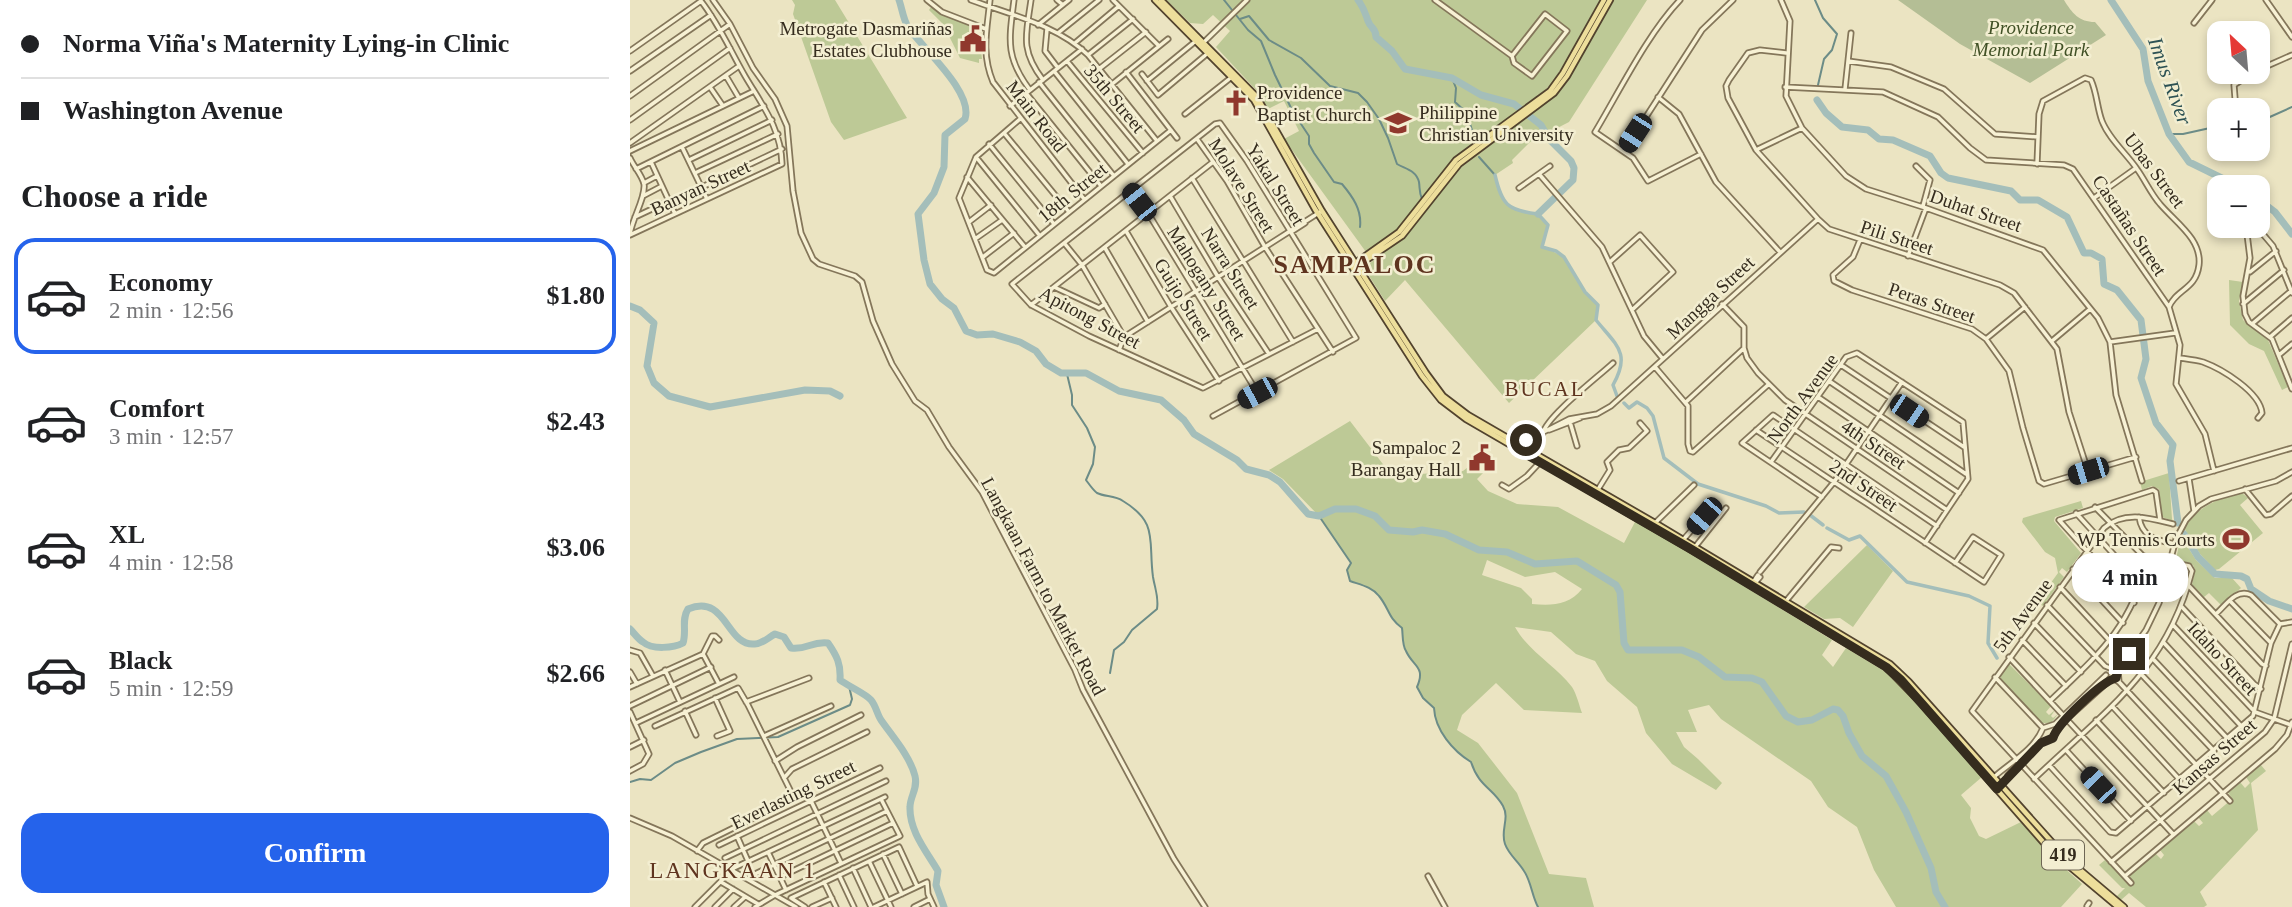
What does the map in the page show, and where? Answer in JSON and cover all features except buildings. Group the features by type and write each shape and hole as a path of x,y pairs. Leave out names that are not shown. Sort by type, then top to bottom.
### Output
{"main road":[{"name":"419","path":"1155,0 1257,97 1319,213 1437,390 1461,410 1519,447 1786,601 1794,609"},
{"name":"419","path":"1161,0 1197,39"},
{"path":"1355,265 1399,232 1456,160 1530,109 1557,83 1607,0"},
{"name":"419","path":"1654,525 1754,583 1886,667 1924,702 2066,858 2118,907"},
{"name":"419","path":"2098,888 2124,907"}],"street":[{"name":"Langkaan Farm to Market Road","path":"713,0 730,24 756,75 775,99 787,126 793,191 801,233 813,259 819,264 855,276 862,282 873,321 892,364 915,401 928,410 949,447 982,492 1083,690 1174,859 1205,907"},
{"path":"926,0 949,15 986,29"},
{"path":"971,0 1028,20 1075,43 1088,55 1157,141"},
{"name":"Main Road","path":"990,0 984,48 988,70 997,89 1085,200"},
{"path":"1014,0 1011,58 1017,72 1028,91 1101,186"},
{"path":"1031,0 1028,56 1041,81 1114,176"},
{"path":"1057,0 1063,5"},
{"path":"1038,25 1069,0"},
{"path":"1058,33 1099,0"},
{"path":"1113,0 1159,46"},
{"path":"1202,44 1247,0"},
{"path":"1435,0 1512,56 1514,63 1532,76 1567,31 1545,14 1512,56"},
{"path":"1680,0 1671,9 1595,132 1624,151 1641,168 1648,181 1701,154"},
{"path":"1624,151 1702,30 1733,0"},
{"name":"Duhat Street","path":"1780,0 1790,21 1786,53 1787,100 1802,128 1854,183 2043,250 2103,326 2114,360 2116,395 2143,481"},
{"path":"2194,23 2212,0"},
{"path":"2266,0 2292,37"},
{"path":"630,51 701,1 721,30 772,120 782,149 702,187"},
{"path":"1075,43 1119,6"},
{"path":"630,71 712,15"},
{"path":"1088,55 1133,19"},
{"path":"630,96 730,24"},
{"path":"1047,29 1045,51 1128,164"},
{"path":"1099,69 1146,32"},
{"path":"1845,89 1851,33"},
{"path":"1111,85 1168,39"},
{"path":"1147,81 1197,39"},
{"path":"630,120 730,48"},
{"path":"1010,106 1082,49"},
{"name":"Pili Street","path":"1786,53 1760,50 1748,53 1726,86 1728,98 1756,150 1829,229 2007,288 2052,341 2059,354 2069,412 2088,471"},
{"path":"1142,74 1158,95 1210,51"},
{"path":"2270,65 2292,55"},
{"name":"35th Street","path":"1067,61 1143,153"},
{"path":"1848,61 1891,67 1944,89 1995,134 2038,137 2037,164"},
{"path":"630,143 739,66"},
{"path":"1126,72 1177,138"},
{"path":"1185,114 1234,75"},
{"path":"725,76 739,98"},
{"name":"Ubas Street","path":"2038,137 2039,114 2043,101 2088,78 2093,83 2105,126 2155,199 2187,232 2199,257 2193,283 2173,299 2169,307"},
{"path":"2235,98 2236,84"},
{"path":"710,87 723,106"},
{"name":"Castañas Street","path":"1785,87 1883,92 1938,117 1986,160 2064,165 2073,169 2169,307 2180,345 2176,384 2205,434 2214,471"},
{"path":"630,151 755,91"},
{"path":"1658,97 1679,114 1722,190 1780,252"},
{"path":"636,169 764,106"},
{"path":"1014,233 983,257 958,198 976,157 1020,119"},
{"path":"689,160 772,120"},
{"name":"Apitong Street","path":"1217,122 1012,285 1031,305 1119,350 1203,388 1318,329"},
{"name":"Yakal Street","path":"1213,416 1355,340 1356,336 1247,161 1217,122"},
{"path":"1756,150 1802,128"},
{"name":"18th Street","path":"983,257 990,273 994,273 1171,130"},
{"path":"1004,133 1069,212"},
{"path":"695,173 778,134"},
{"name":"Molave Street","path":"1196,139 1227,181 1265,247 1333,352"},
{"path":"989,144 1054,224"},
{"path":"682,146 708,199"},
{"name":"Banyan Street","path":"630,235 782,163 782,149"},
{"path":"976,157 1040,236"},
{"path":"630,159 643,183 643,196 633,218 630,235"},
{"path":"651,162 675,214"},
{"path":"1031,305 1213,162"},
{"path":"1519,188 1550,166"},
{"path":"1908,256 1930,180 1916,166"},
{"path":"2094,198 2136,168"},
{"path":"1539,174 1602,247 1611,261 1644,336 1663,359"},
{"path":"643,183 657,176"},
{"path":"967,177 1026,247"},
{"path":"1192,178 1293,342"},
{"path":"643,196 662,186"},
{"name":"Mahogany Street","path":"1130,191 1148,213 1257,393"},
{"name":"Narra Street","path":"1170,196 1218,277 1269,354"},
{"path":"633,218 669,201"},
{"path":"969,222 991,205"},
{"path":"1119,350 1125,337 1319,213"},
{"path":"975,239 1002,219"},
{"name":"Mangga Street","path":"1580,418 1597,414 1623,397 1818,219"},
{"name":"Guijo Street","path":"1126,230 1219,381"},
{"path":"1611,261 1640,235 1673,272 1631,310"},
{"path":"2248,238 2250,258 2243,304 2247,319 2270,337 2292,389"},
{"path":"2252,324 2291,292 2276,251 2268,238"},
{"name":"Peras Street","path":"1860,240 1853,257 1833,275 1837,284 1972,330 1986,339 2009,371 2039,481 2044,484 2136,457"},
{"path":"1065,244 1082,265 1125,337"},
{"path":"1104,248 1148,322"},
{"path":"2248,273 2276,251"},
{"path":"2243,304 2284,270"},
{"path":"1054,287 1099,308 1105,304"},
{"name":"4th Street","path":"1722,304 1744,327 1744,348 1752,366 1785,400 1947,510"},
{"path":"1986,339 2025,307"},
{"path":"2052,341 2090,309"},
{"path":"2270,337 2292,318"},
{"path":"2110,342 2175,333"},
{"path":"2279,355 2292,344"},
{"path":"1686,402 1744,348"},
{"name":"North Avenue","path":"1771,463 1846,357 1857,353 1902,382"},
{"path":"2180,358 2203,362 2247,389 2261,407 2262,413 2258,418"},
{"path":"1545,432 1545,427 1560,410 1614,363"},
{"path":"1841,365 1964,447"},
{"path":"1655,367 1686,402 1689,412 1690,451 1696,451 1769,384"},
{"path":"2287,376 2292,372"},
{"path":"1829,381 1968,475"},
{"path":"1754,583 1847,465 1902,382 1963,422 1968,479 1925,543"},
{"path":"1818,397 1959,493"},
{"path":"1822,497 1742,443 1773,415 1937,526"},
{"path":"1519,447 1526,440 1580,418"},
{"path":"1545,432 1569,419 1580,418"},
{"path":"1570,422 1577,446"},
{"path":"1597,492 1610,470 1607,462 1619,450 1629,448 1647,431 1640,423"},
{"name":"2nd Street","path":"1756,430 1782,447 1925,543 1955,563 1984,582 2001,555 1973,537 1955,563"},
{"path":"2179,481 2292,448"},
{"path":"1502,485 1508,489 1527,476 1542,460"},
{"path":"2043,728 2051,727 2065,717 2113,673 2139,640 2155,612 2178,533 2194,510 2214,498 2281,479 2292,472"},
{"path":"2189,479 2194,510"},
{"path":"1654,525 1694,485"},
{"path":"2245,489 2268,515 2292,496"},
{"path":"2134,604 2059,520 2155,490 2160,520"},
{"path":"2034,779 2128,691 2154,660 2182,606 2188,585 2191,568 2140,554 2095,507"},
{"path":"1695,547 1726,508"},
{"path":"2076,513 2136,579 2142,582"},
{"path":"1683,540 1704,516"},
{"path":"2110,523 2124,517 2139,517 2173,524"},
{"path":"2139,517 2141,528 2148,536 2175,544"},
{"name":"5th Avenue","path":"2018,762 1972,711 2097,536 2110,523"},
{"path":"1786,601 1830,547 1839,548"},
{"path":"2050,701 2096,657 2123,624 2134,604 2149,558"},
{"path":"2073,569 2123,624"},
{"path":"2188,585 2266,666"},
{"path":"2060,587 2110,641"},
{"path":"2216,614 2242,592 2251,595 2280,624"},
{"path":"2230,600 2271,643"},
{"path":"2047,605 2230,801"},
{"path":"2182,606 2261,689"},
{"path":"2280,624 2292,622"},
{"path":"2034,623 2081,672"},
{"path":"2049,765 2112,833 2116,833 2242,727 2255,712 2271,643 2280,624"},
{"name":"Idaho Street","path":"2173,625 2255,712 2292,724"},
{"path":"630,687 703,654 709,638 715,636 719,640"},
{"path":"2022,640 2066,687"},
{"path":"2164,643 2242,727"},
{"name":"Kansas Street","path":"2111,862 2258,739 2274,719 2292,644"},
{"path":"630,650 640,653 653,676"},
{"path":"703,654 719,684"},
{"path":"2009,657 2173,834"},
{"path":"2154,660 2228,739"},
{"path":"630,706 711,667"},
{"path":"665,670 680,702"},
{"path":"630,672 637,684"},
{"path":"2142,675 2214,751"},
{"path":"636,723 734,677"},
{"path":"1995,677 2043,728"},
{"path":"746,702 810,678"},
{"path":"655,726 738,688 764,736 793,800 703,843 697,851"},
{"path":"715,698 730,731 717,736"},
{"path":"764,736 831,706"},
{"path":"2112,706 2180,780"},
{"path":"685,711 696,735"},
{"path":"630,712 649,751 649,757 643,764 630,771"},
{"path":"775,761 861,715"},
{"path":"1992,779 2041,743 2053,738 2054,731 2065,717"},
{"path":"2096,720 2164,793"},
{"path":"2124,876 2275,749 2292,724"},
{"path":"2051,727 2054,731"},
{"path":"1999,787 2043,728"},
{"path":"784,778 792,769 867,732"},
{"path":"2041,734 2047,740"},
{"path":"630,747 644,740"},
{"path":"2065,749 2131,821"},
{"path":"2018,762 2131,883"},
{"name":"Everlasting Street","path":"719,845 880,768"},
{"path":"2004,771 2011,772"},
{"path":"725,858 886,781"},
{"path":"695,907 732,870 883,798 900,836 775,894 756,906 721,882"},
{"path":"811,801 841,863"},
{"path":"755,874 887,811"},
{"path":"630,818 697,851 796,907"},
{"path":"780,877 893,823"},
{"path":"737,836 748,861"},
{"path":"805,907 791,898 898,846 917,886"},
{"path":"768,852 786,890"},
{"path":"883,854 902,894"},
{"path":"869,860 891,907"},
{"path":"853,868 873,907 927,882 934,907"},
{"path":"839,875 854,907"},
{"path":"1428,876 1445,907"},
{"path":"824,882 836,907"},
{"path":"715,907 733,890"},
{"path":"734,907 745,897"},
{"path":"811,907 832,898"},
{"path":"914,907 930,899"}],"green space":[{"path":"792,0 835,0 907,118 844,140 831,122 793,14 795,5"},
{"name":"Philippine Christian University","path":"1166,0 1600,0 1554,81 1452,161 1396,231 1366,252 1284,139 1299,131 1284,101 1268,109 1257,91 1216,47 1230,31 1213,15 1203,24 1190,23"},
{"path":"1613,0 1647,0 1569,122 1530,142 1512,160 1513,163 1495,175 1500,193 1508,204 1519,210 1538,214 1548,225 1542,246 1564,257 1585,292 1598,305 1596,320 1509,403 1405,280 1385,301 1364,268 1410,231 1459,169 1556,95"},
{"name":"Providence Memorial Park","path":"1898,0 2064,0 2076,16 2095,22 2106,35 2030,83 1960,44"},
{"path":"931,7 973,27 980,41 982,59 979,59 979,63 960,58 943,24 929,10"},
{"path":"2229,280 2243,282 2239,301 2243,320 2268,340 2288,387 2282,390 2264,351 2249,344 2230,325"},
{"path":"1350,421 1392,476 1463,471 1477,460 1486,470 1477,479 1488,491 1517,504 1558,507 1624,543 1636,520 1832,640 1822,655 1833,667 1846,648 1884,671 1898,683 1982,777 1961,795 1971,808 1970,818 1979,836 1986,839 2021,822 2049,854 2082,884 2061,907 1896,907 1874,870 1857,827 1828,807 1811,781 1721,719 1709,705 1688,710 1697,732 1676,732 1684,747 1722,783 1716,790 1672,764 1646,733 1637,707 1607,681 1595,661 1576,654 1551,632 1515,627 1520,636 1572,687 1582,713 1524,710 1496,683 1462,715 1457,730 1478,743 1517,793 1549,874 1586,878 1594,907 1538,907 1522,867 1505,844 1506,815 1503,806 1478,777 1471,762 1452,746 1441,732 1434,708 1423,698 1417,687 1420,675 1418,667 1405,649 1402,628 1376,593 1350,581 1347,570 1351,563 1319,516 1283,479 1269,470","holes":["1487,560 1525,577 1555,572 1582,589 1572,598 1560,603 1532,604 1532,599 1521,588 1482,575"]},
{"path":"2169,473 2173,521 2162,517 2159,489 2152,486 2142,490 2140,482"},
{"path":"2242,493 2248,498 2240,505 2263,533 2215,570 2200,554 2184,528 2195,514 2209,505"},
{"path":"2081,501 2083,508 2055,517 2054,521 2081,553 2067,572 2062,568 2059,572 2064,577 2043,606 2037,602 2058,573 2055,558 2045,552 2022,522 2023,518"},
{"path":"2181,536 2196,560 2215,578 2232,578 2241,588 2221,605 2209,593 2204,597 2192,585 2195,570 2193,565 2176,559"},
{"path":"1867,545 1893,571 1853,627 1840,618 1824,619 1804,607"},
{"path":"2008,663 2051,706 2046,712 2049,715 2055,710 2051,716 2053,718 2058,714 2051,723 2042,723 2000,678"},
{"path":"2260,764 2266,771 2251,783 2258,830 2200,892 2207,905 2146,907 2129,893 2121,900 2117,896 2125,888 2099,865 2105,860 2130,885 2133,882 2129,875 2155,853 2161,859 2164,855 2160,850 2194,821 2199,826 2203,823 2198,817 2207,810 2212,816 2232,799 2228,792 2240,782 2245,788 2250,783 2246,777"}],"waterway":[{"path":"899,0 908,27 955,84 966,108 965,119 945,135 944,167 934,193 918,214 930,284 942,299 954,308 966,331 977,335 993,334 1020,342 1036,351 1046,364 1061,373 1086,373 1119,391 1161,400 1184,420 1194,434 1237,460 1246,469 1269,475 1280,482 1308,514 1319,516 1335,509 1356,509 1375,516 1389,530 1422,530 1445,534 1479,550 1507,552 1535,564 1577,561 1616,585 1620,592 1624,643 1628,650 1682,650 1699,657 1725,677 1752,678 1762,682 1786,716 1798,722 1812,720 1833,709 1838,710 1862,756 1886,776 1906,812 1931,868 1936,892 1945,907"},
{"path":"1224,0 1248,30 1261,41 1293,112 1309,136 1309,144 1314,153 1334,182 1342,184 1356,204 1360,227"},
{"path":"1358,0 1376,37 1392,51 1405,69 1452,78 1481,95 1514,104 1541,125 1549,139 1571,161 1574,168 1573,180 1538,214"},
{"path":"1815,0 1823,18 1837,34 1832,50 1824,59 1818,85"},
{"name":"Imus River","path":"2111,0 2143,49 2148,81 2169,134 2189,162 2216,175"},
{"path":"1240,19 1249,16 1269,40 1301,58 1330,86 1358,93 1379,119 1397,164 1413,172 1418,178 1422,199"},
{"path":"1452,78 1456,88 1455,102 1466,112 1475,139"},
{"path":"1817,100 1826,113 1842,127 1868,130 1879,139 1893,140 1930,156 1941,173 1948,178 2011,191 2020,200 2038,200 2067,217 2084,253 2091,253 2102,259 2104,284 2117,290 2141,320 2146,359 2141,378 2156,423 2173,445 2170,461 2178,523"},
{"path":"2270,117 2292,107"},
{"path":"2169,134 2207,129"},
{"path":"1479,157 1495,175"},
{"path":"1495,175 1500,193 1508,204 1513,208 1538,214 1548,225 1542,247 1556,251 1564,257 1585,292 1598,305 1596,320 1615,344 1621,357 1621,365 1613,385 1617,396"},
{"name":"Imus River","path":"2270,208 2292,234"},
{"path":"630,306 640,310 654,323 647,366 654,383 669,396 710,407 805,390 830,391 840,396"},
{"path":"1067,374 1072,405 1087,428 1095,447 1093,464 1086,480 1097,493 1120,499 1134,509 1142,517 1150,533 1157,609 1114,650 1110,673"},
{"path":"1624,403 1629,408 1637,402 1647,408 1653,416 1664,458 1698,484 1766,506 1779,513 1804,512"},
{"path":"1810,515 1823,525"},
{"path":"1319,516 1351,563 1347,570 1350,581 1376,593 1402,628 1405,649 1418,667 1420,675 1417,687 1423,698 1434,708 1441,732 1452,746 1471,762 1478,777 1503,806 1506,815 1505,844 1522,867 1538,907"},
{"path":"1827,528 1849,540 1860,536 1907,582 1969,596 1990,606 1988,643 1997,658"},
{"path":"2184,534 2198,557 2215,574 2241,576 2247,579 2251,589 2269,601 2292,609"},
{"path":"630,629 647,645 679,645 683,643 688,609 701,606 711,608 719,614 745,643 758,644 775,634 784,637 791,648 828,643 838,660 840,680 871,700 913,769 916,781 910,816 920,841 938,871 936,885 944,907"},
{"path":"630,782 651,780 675,763 737,739 778,737 850,705 852,699 849,686"}],"place":[{"name":"Metrogate Dasmariñas Estates Clubhouse","path":"973,39"},
{"name":"Providence Baptist Church","path":"1236,103"},
{"name":"Philippine Christian University","path":"1398,123"},
{"name":"Sampaloc 2 Barangay Hall","path":"1482,458"},
{"name":"WP Tennis Courts","path":"2236,539"}],"district":[{"name":"SAMPALOC","path":"1355,264"},
{"name":"BUCAL","path":"1545,389"},
{"name":"LANGKAAN 1","path":"733,870"}],"route":[{"path":"1526,440 1517,449 1689,548 1886,667 1901,680 1997,789 2041,743 2052,739 2054,731 2105,683 2116,678 2118,669 2129,654"}]}
